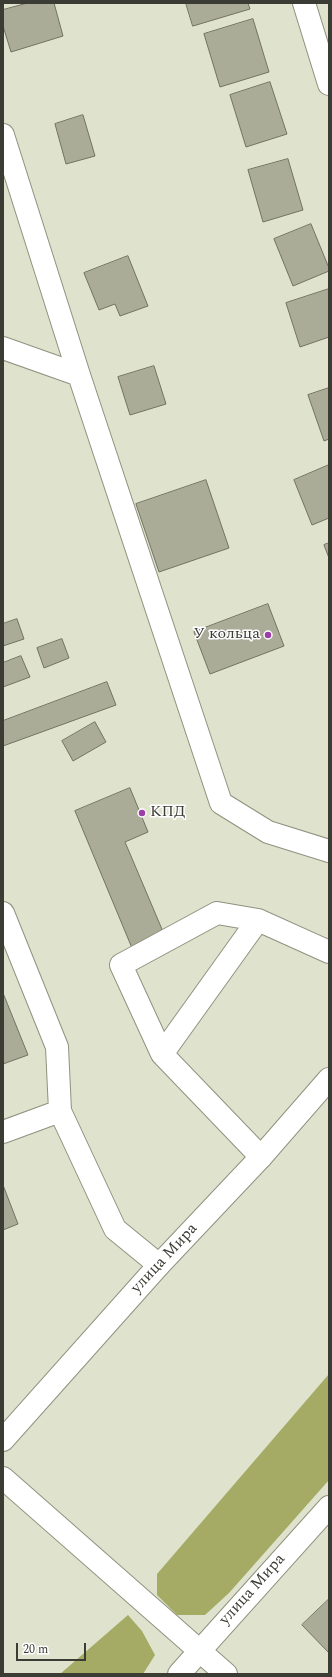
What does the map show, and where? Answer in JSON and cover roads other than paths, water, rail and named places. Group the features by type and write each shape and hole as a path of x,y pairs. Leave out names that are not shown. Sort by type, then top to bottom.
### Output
{"street":[{"path":"304,3 329,84"},
{"path":"3,135 79,375 221,803 268,832 329,851"},
{"path":"3,348 79,375"},
{"path":"3,913 57,1047 60,1111 115,1229 158,1265"},
{"path":"261,1157 162,1054 121,966 216,913 258,920 329,952"},
{"path":"162,1054 258,920"},
{"name":"улица Мира","path":"3,1440 158,1265 261,1157 329,1079"},
{"path":"3,1132 60,1111"},
{"path":"3,1478 226,1674"},
{"name":"улица Мира","path":"179,1674 329,1507"}],"place":[{"name":"У кольца","path":"268,635"},
{"name":"КПД","path":"142,813"}]}
